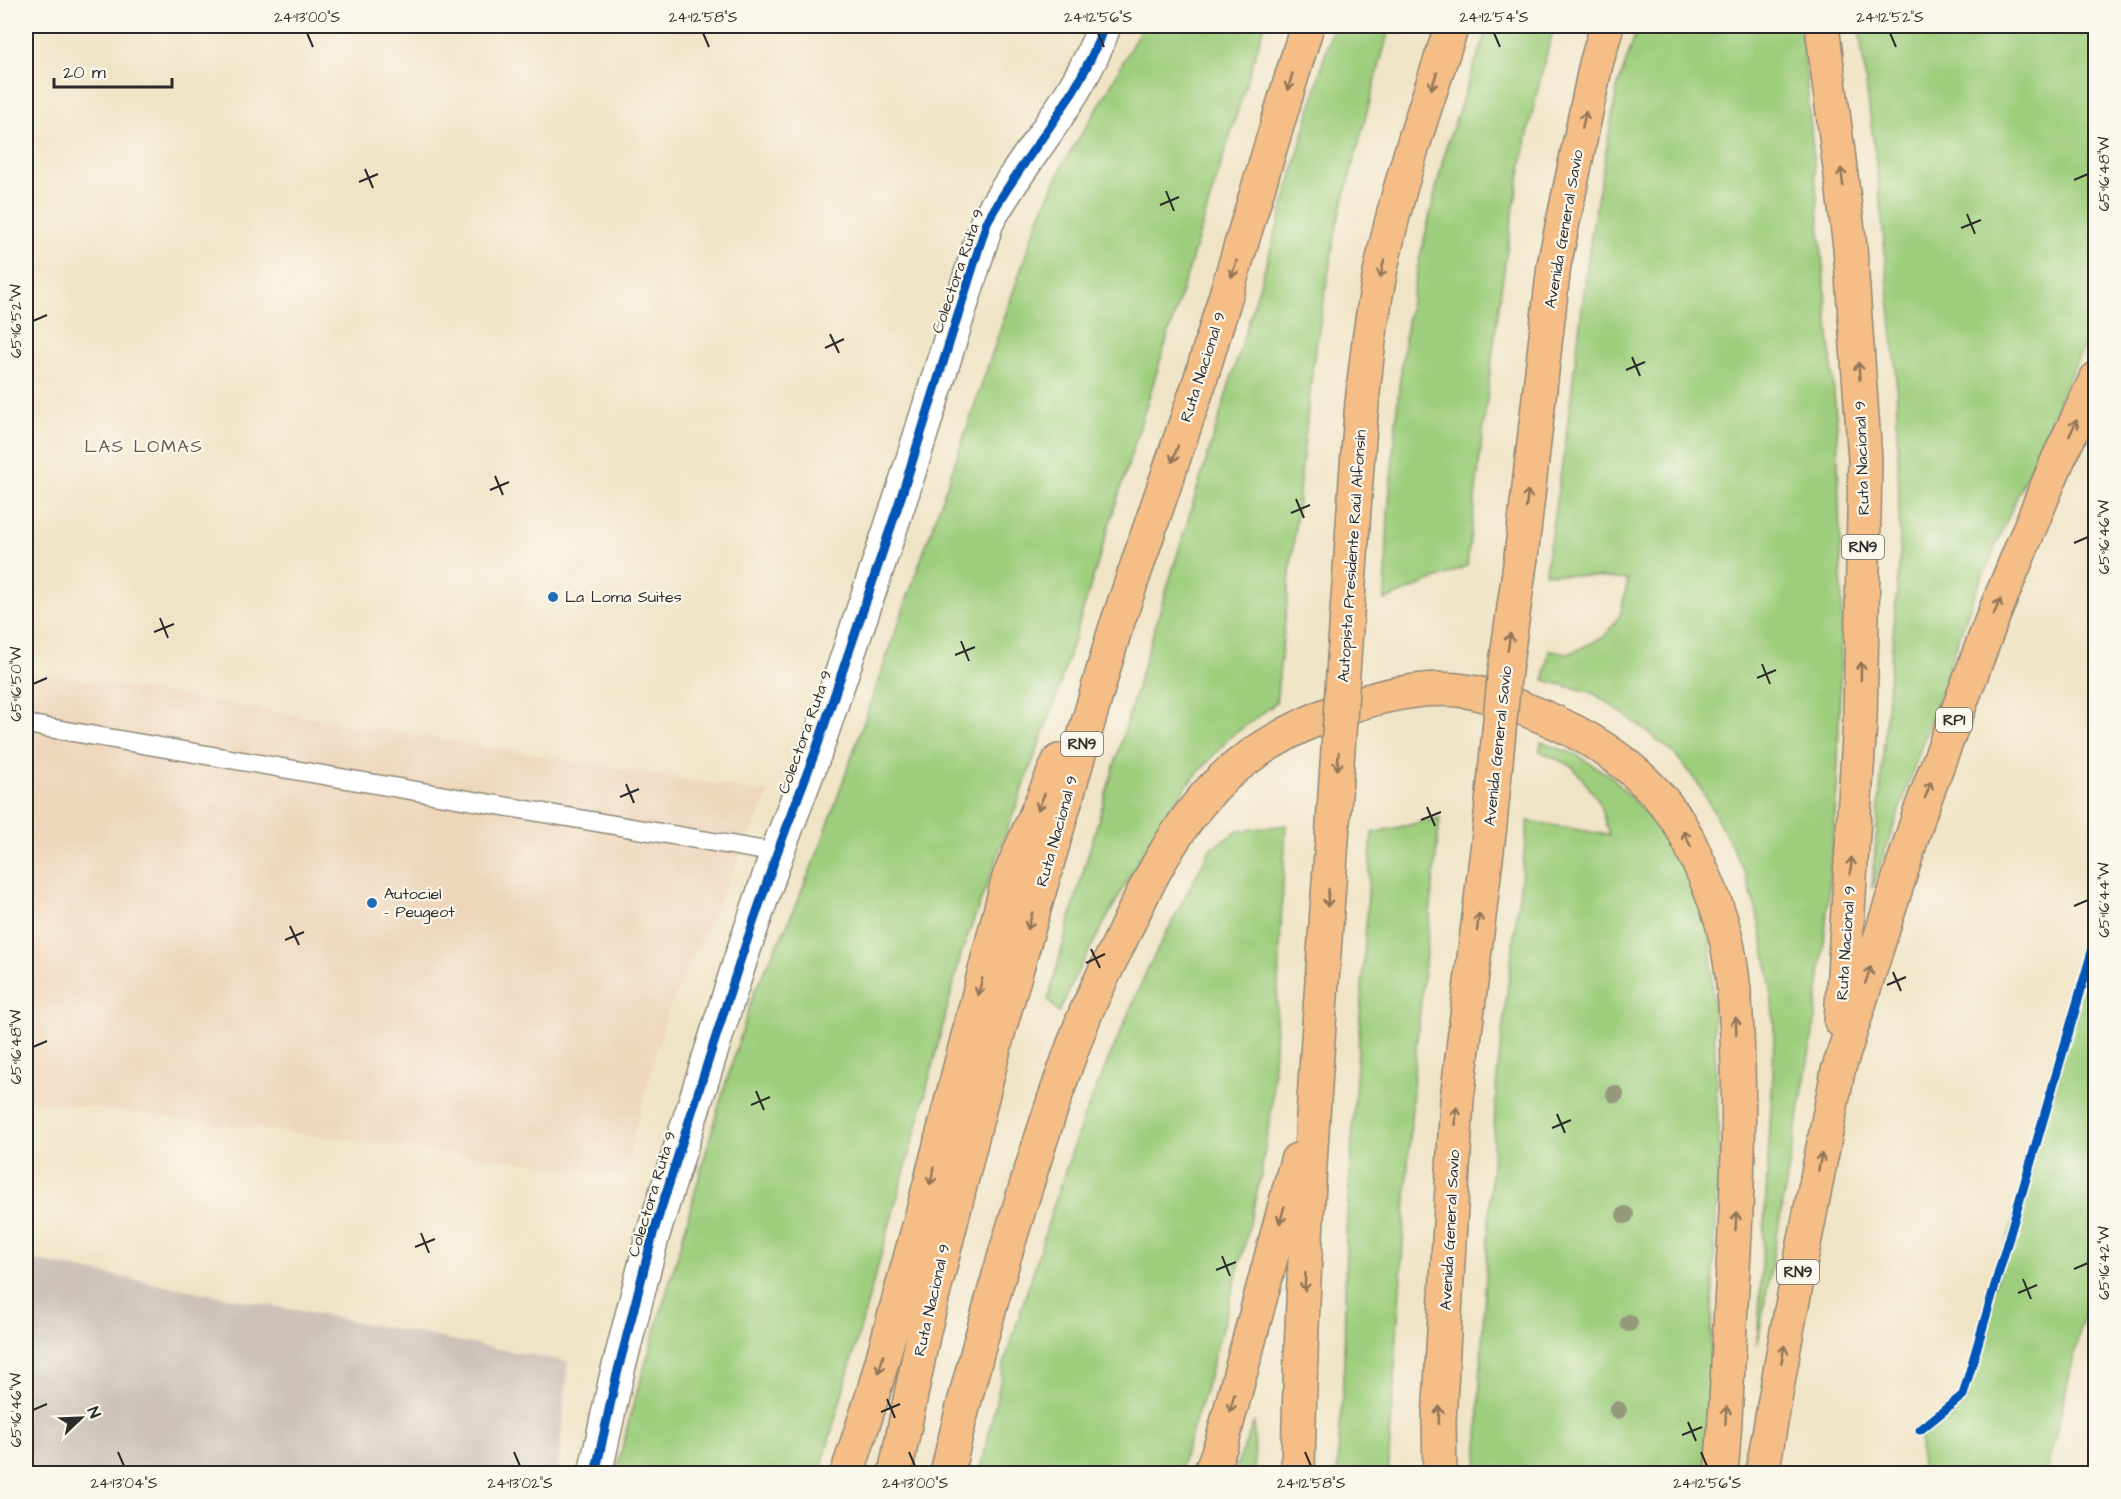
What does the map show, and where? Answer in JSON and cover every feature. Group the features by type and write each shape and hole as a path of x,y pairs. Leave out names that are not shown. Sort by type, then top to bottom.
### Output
{"highway":[{"name":"Ruta Nacional 9","path":"895,1473 924,1331 997,1037 1114,633 1199,384 1306,26"},
{"name":"Autopista Presidente Raúl Alfonsín","path":"1314,1098 1348,598 1369,340 1378,282 1403,182 1424,108 1452,26"},
{"name":"Avenida General Savio","path":"1440,1473 1438,1421 1457,1099 1490,825 1504,678 1521,557 1554,265 1596,64 1607,26"},
{"name":"Ruta Nacional 9","path":"1822,26 1850,247 1865,460 1860,721 1838,1071"},
{"name":"RP1","path":"1838,1071 1920,812 1992,619 2057,462 2096,379"},
{"path":"847,1473 873,1394 923,1211 1009,877 1114,633"},
{"path":"947,1473 978,1345 1038,1145 1086,1012 1140,898 1166,852 1188,818 1212,788 1241,762 1275,740 1318,720 1373,699 1408,690 1445,688 1479,693 1562,723 1635,772 1676,818 1698,861 1719,912 1726,937 1733,980 1738,1122 1738,1188 1728,1393 1721,1473"},
{"name":"RN9","path":"1762,1473 1795,1288 1838,1071"},
{"path":"1210,1473 1222,1442 1314,1098"},
{"path":"1298,1473 1299,1406 1314,1098"}],"street":[{"name":"Colectora Ruta 9","path":"595,1473 616,1378 653,1234 777,853 817,747 903,491 987,222 1001,197 1072,92 1089,62 1104,26"}],"lane":[{"path":"26,724 777,853"}],"shaded area":[{"name":"Autociel - Peugeot","path":"26,671 769,793 667,1013 623,1175 26,1099"},
{"path":"26,1259 568,1362 558,1473 26,1473"}],"green space":[{"path":"1142,26 1264,26 1052,710 961,954 919,1119 820,1473 616,1473 630,1416 717,1112 754,992 788,923 820,847 1036,225 1064,162 1104,98"},
{"path":"1333,26 1390,26 1337,224 1313,364 1276,703 1230,737 1187,785 1145,848 1075,977 1059,1013 1048,1000 1079,886 1145,660 1279,222"},
{"path":"1488,26 1554,26 1523,159 1500,294 1467,566 1385,600 1388,513 1407,322 1446,147"},
{"path":"1638,26 1802,26 1837,427 1842,611 1837,789 1826,923 1814,1028 1757,1346 1774,1025 1770,979 1757,912 1744,871 1698,784 1675,754 1593,693 1544,680 1549,651 1571,653 1604,637 1620,615 1628,580 1545,573 1564,452 1591,235 1617,89"},
{"path":"1859,26 2096,26 2095,323 2066,384 1971,603 1872,889 1900,552 1896,370 1878,179"},
{"path":"1541,742 1575,754 1612,777 1641,808 1654,823 1695,886 1710,928 1719,1147 1705,1473 1477,1474 1497,1075 1528,821 1609,835 1598,799 1573,767 1540,751"},
{"path":"1440,818 1415,1059 1388,1473 1337,1473 1344,1363 1346,1233 1372,833"},
{"path":"1286,825 1272,1105 1260,1179 1244,1248 1206,1387 1179,1473 980,1473 1005,1361 1058,1192 1083,1119 1147,970 1210,849 1238,831"},
{"path":"2095,941 2095,1266 2047,1473 1921,1473 1920,1430 1963,1395"},
{"path":"1254,1422 1255,1473 1234,1473"}],"cycle path":[{"path":"595,1474 616,1378 653,1234 741,958 817,747 903,491 987,222 1081,78 1104,26"},
{"path":"1920,1430 1963,1395 2096,938"}],"place":[{"name":"La Loma Suites","path":"553,597"},
{"name":"Autociel - Peugeot","path":"372,903"}],"district":[{"name":"LAS LOMAS","path":"144,446"}]}
